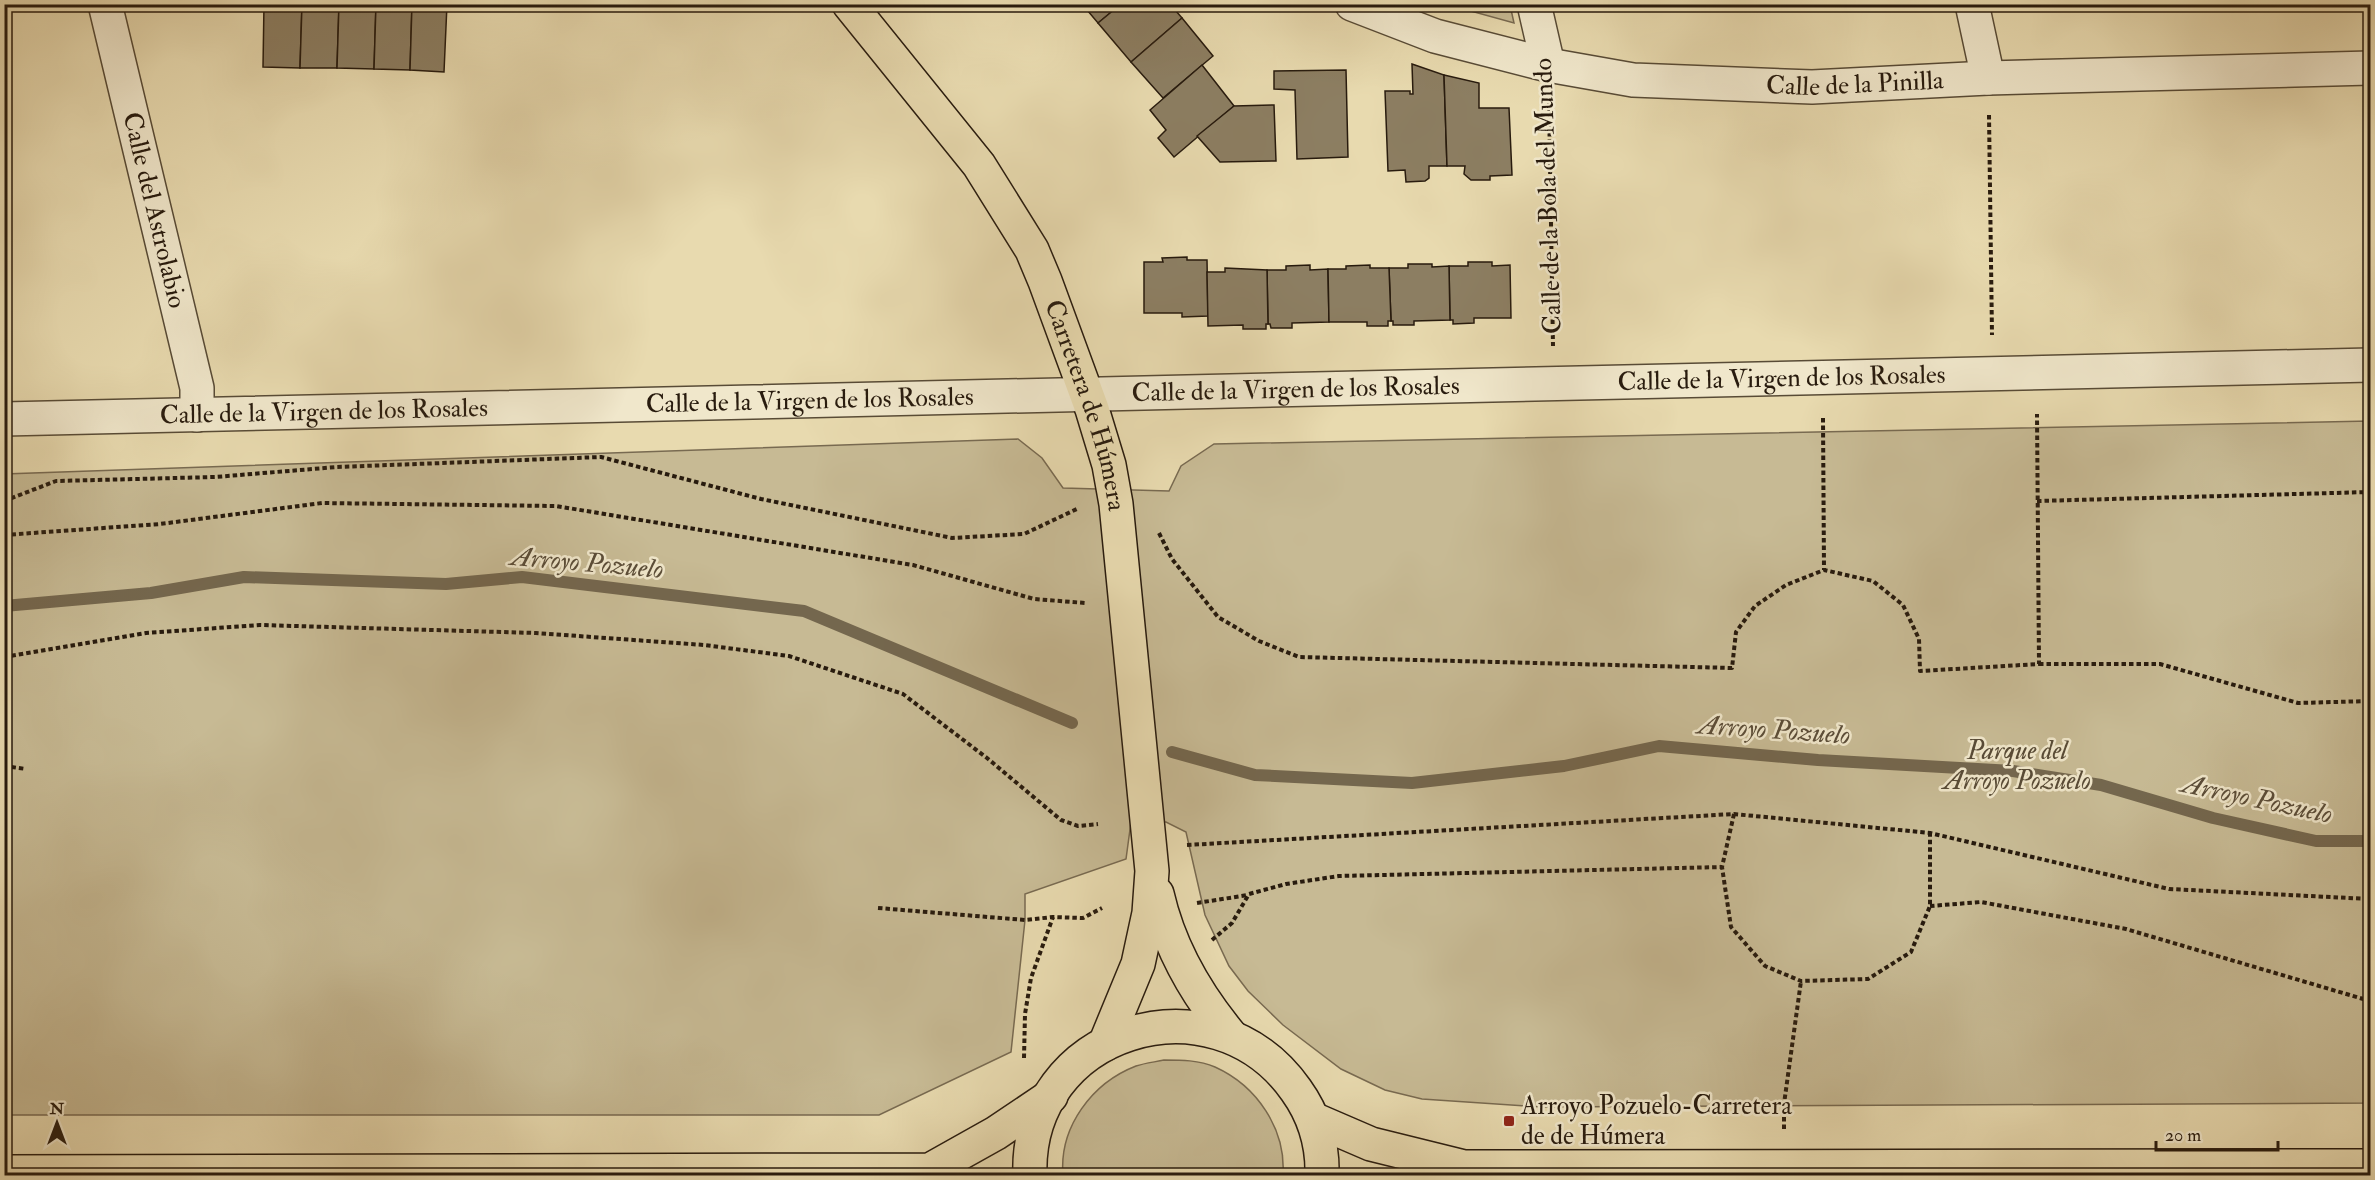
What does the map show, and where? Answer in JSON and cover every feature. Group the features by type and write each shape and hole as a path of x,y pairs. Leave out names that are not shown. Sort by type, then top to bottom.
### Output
{"main road":[{"name":"Carretera de Húmera","path":"849,4 979,165 1026,240 1046,280 1087,394 1109,465 1116,504 1150,845 1149,913 1138,964 1105,1044"},
{"name":"Carretera de Húmera","path":"1150,845 1169,936 1194,986 1209,1010 1231,1036"},
{"path":"1030,1176 1033,1141 1040,1118 1051,1096 1075,1066 1105,1044 1146,1029 1167,1026 1210,1030 1231,1036 1252,1047 1271,1061 1288,1078 1313,1119 1321,1152 1322,1176"},
{"path":"4,1172 934,1173 1051,1096"},
{"path":"1313,1119 1371,1144 1473,1171"},
{"path":"1418,1176 1473,1171 1784,1167 2370,1166"}],"street":[{"name":"Calle del Astrolabio","path":"105,4 197,388 197,415"},
{"name":"Calle de la Pinilla","path":"1352,4 1435,36 1548,65 1633,80 1812,87 1989,78 2370,68"},
{"name":"Calle de la Bola del Mundo","path":"1534,4 1548,65"},
{"path":"1972,4 1989,78"},
{"name":"Calle de la Virgen de los Rosales","path":"4,418 2370,365"}],"path":[{"name":"Calle de la Bola del Mundo","path":"1548,65 1554,352"},
{"path":"1989,78 1993,344"},
{"path":"2037,414 2039,664"},
{"path":"1823,418 1824,570"},
{"path":"4,501 56,481 215,477 337,467 601,457 761,499 952,538 1024,534 1083,506"},
{"path":"2037,501 2370,492"},
{"path":"4,535 160,524 322,503 556,506 913,565 1034,599 1085,603"},
{"path":"1157,524 1159,534 1172,559 1218,617 1259,641 1299,657 1732,668 1736,632 1755,606 1786,585 1824,570 1873,581 1903,605 1919,639 1920,671 2039,664 2160,664 2298,703 2370,701"},
{"path":"4,657 146,633 260,625 536,633 704,645 789,656 903,694 987,758 1061,820 1078,826 1098,824"},
{"path":"4,766 26,768"},
{"path":"1150,845 1734,814 1930,833 2169,889 2370,899"},
{"path":"1734,814 1722,867 1731,927 1765,966 1801,981 1868,979 1911,952 1930,906 1930,833"},
{"path":"1190,904 1249,894 1286,884 1339,876 1722,867"},
{"path":"1204,947 1232,923 1249,894"},
{"path":"1930,906 1981,902 2126,929 2370,1001"},
{"path":"878,908 1025,920 1053,917 1083,918 1102,908"},
{"path":"1024,1058 1025,1014 1031,978 1053,917"},
{"path":"1784,1167 1784,1104 1801,981"}],"green space":[{"path":"1449,5 1510,5 1514,23"},
{"name":"Parque del Arroyo Pozuelo","path":"2370,421 2370,1103 1541,1107 1422,1099 1385,1090 1341,1069 1283,1025 1248,991 1229,966 1205,915 1186,832 1166,822 1131,822 1126,859 1025,894 1025,920 1011,1052 879,1115 5,1115 4,474 1018,439 1042,458 1063,488 1169,491 1181,466 1214,444"},
{"path":"1164,1060 1203,1063 1230,1075 1244,1085 1256,1097 1274,1126 1280,1141 1283,1175 1063,1175 1063,1157 1073,1124 1081,1109 1093,1095 1105,1083 1136,1066"}],"building":[{"path":"264,4 302,4 300,68 263,67"},
{"path":"302,4 339,4 337,68 300,68"},
{"path":"339,4 376,4 374,69 337,68"},
{"path":"376,4 412,4 410,70 374,69"},
{"path":"412,4 447,4 444,72 410,70"},
{"path":"1082,4 1121,4 1098,23"},
{"path":"1121,4 1170,4 1182,18 1131,62 1098,23"},
{"path":"1182,18 1213,56 1163,98 1131,62"},
{"path":"1412,64 1444,75 1447,166 1429,166 1429,178 1425,181 1406,182 1405,170 1388,171 1385,91 1410,91 1410,94 1413,94"},
{"path":"1202,65 1234,106 1174,157 1158,138 1166,130 1150,110"},
{"path":"1346,70 1348,157 1297,159 1295,90 1274,89 1274,71"},
{"path":"1444,75 1479,83 1479,108 1509,108 1512,175 1490,176 1490,180 1471,180 1464,174 1465,166 1447,166"},
{"path":"1274,105 1276,161 1220,162 1197,136 1234,106"},
{"path":"1187,257 1187,260 1207,260 1208,316 1182,317 1182,313 1144,313 1144,262 1163,262 1162,258"},
{"path":"1468,262 1492,262 1492,266 1510,265 1511,318 1474,318 1474,323 1453,324 1453,320 1450,320 1449,266 1468,266"},
{"path":"1408,264 1432,264 1432,267 1449,266 1450,320 1414,321 1414,325 1393,325 1389,268 1408,268"},
{"path":"1310,265 1310,270 1328,269 1329,322 1292,323 1292,328 1271,328 1268,324 1267,270 1286,270 1286,266"},
{"path":"1370,265 1370,268 1389,268 1391,321 1388,321 1388,326 1367,326 1367,322 1329,322 1328,269"},
{"path":"1225,268 1267,270 1268,324 1266,324 1266,329 1243,329 1243,325 1208,326 1207,272 1225,272"}],"waterway":[{"name":"Arroyo Pozuelo","path":"4,606 151,593 244,577 446,584 522,577 804,611 1072,723"},
{"name":"Arroyo Pozuelo","path":"1172,752 1255,775 1412,783 1564,766 1659,746 1818,760 2013,771 2101,785 2213,818 2316,841 2370,841"}],"place":[{"name":"Arroyo Pozuelo-Carretera de de Húmera","path":"1509,1121"}]}
